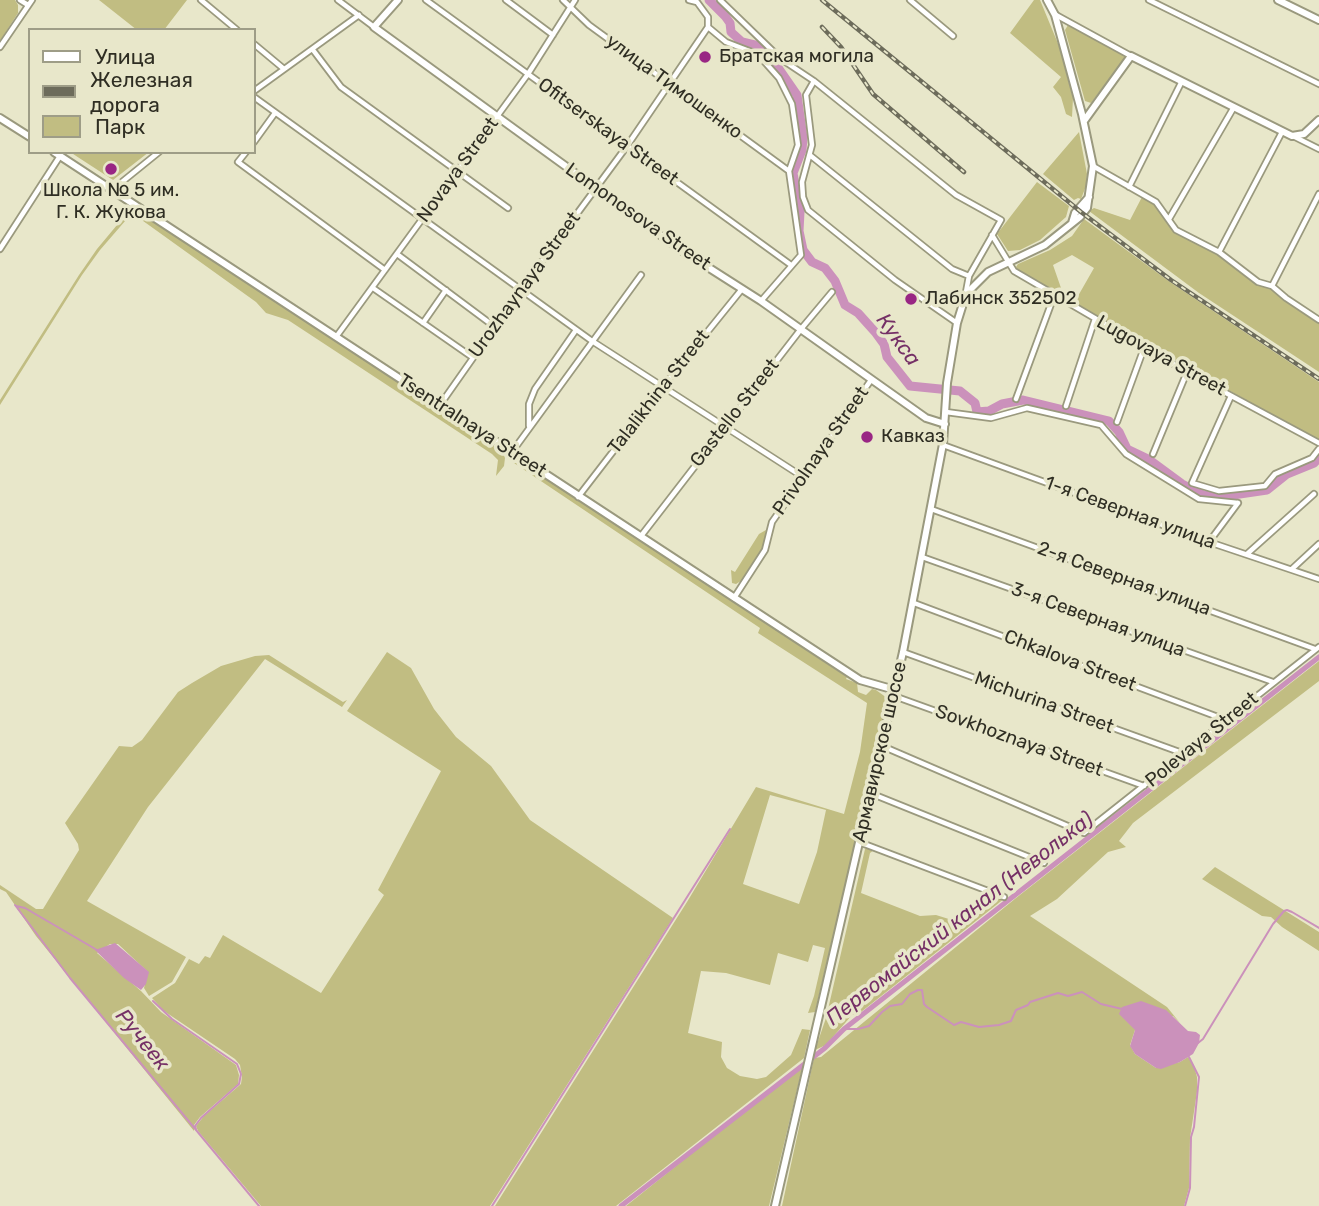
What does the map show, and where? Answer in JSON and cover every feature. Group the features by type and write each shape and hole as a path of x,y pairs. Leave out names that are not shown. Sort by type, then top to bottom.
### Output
{"street":[{"path":"0,47 30,3 20,0"},
{"path":"201,0 235,28"},
{"name":"Lomonosova Street","path":"338,0 681,250 761,301 926,418 944,424"},
{"path":"374,27 398,0"},
{"name":"Ofitserskaya Street","path":"426,0 791,265"},
{"path":"506,0 554,35"},
{"name":"улица Тимошенко","path":"563,0 589,25 789,171"},
{"name":"Novaya Street","path":"336,337 528,74 575,0"},
{"path":"689,0 697,2 708,17 708,27 726,42 752,52 763,60 779,78 792,104 798,145 789,171 801,256 761,301"},
{"path":"720,0 781,59 814,81 806,96 812,145 802,182 803,197 808,210 895,280 957,323"},
{"path":"910,0 953,36"},
{"name":"Армавирское шоссе","path":"966,294 988,272 1045,245 1087,208 1093,166 1084,121 1055,15 1047,0"},
{"path":"1149,0 1319,84"},
{"path":"1278,0 1319,20"},
{"path":"256,90 359,15"},
{"path":"1055,15 1131,56 1319,149"},
{"name":"Urozhaynaya Street","path":"440,405 627,146 708,27"},
{"path":"256,46 284,69"},
{"path":"313,50 341,87 508,208"},
{"path":"1084,121 1131,56"},
{"path":"1129,187 1182,80"},
{"name":"Армавирское шоссе","path":"775,1206 904,652 943,444 947,383 957,323 969,276 1001,220 956,195 814,81"},
{"path":"256,99 576,330 803,477"},
{"path":"1169,219 1234,107"},
{"path":"256,139 275,113"},
{"path":"0,118 28,136"},
{"path":"1292,135 1304,134 1319,120"},
{"path":"1219,252 1282,132"},
{"path":"0,249 57,154"},
{"name":"Tsentralnaya Street","path":"57,154 860,680 894,693"},
{"path":"112,190 157,154"},
{"path":"244,154 238,162 385,270"},
{"path":"811,156 952,269 969,276"},
{"path":"1093,166 1156,202 1176,230 1219,252 1258,282 1272,286 1319,320"},
{"path":"1272,286 1319,194"},
{"path":"992,234 1008,262"},
{"path":"397,254 495,327"},
{"name":"Lugovaya Street","path":"1008,262 1014,271 1054,296 1319,443"},
{"path":"512,453 640,275"},
{"path":"373,288 472,358"},
{"name":"Talalikhina Street","path":"578,497 742,289"},
{"path":"423,323 446,290"},
{"name":"Gastello Street","path":"640,536 832,292"},
{"path":"1016,399 1054,296"},
{"path":"1066,406 1095,319"},
{"path":"529,426 529,404 535,389 576,330"},
{"path":"1117,422 1144,348"},
{"path":"1153,454 1187,372"},
{"name":"Privolnaya Street","path":"734,598 765,550 772,522 872,379"},
{"path":"1231,396 1192,483 1219,491 1265,486 1275,474 1312,458 1319,449"},
{"path":"946,412 991,418 1027,408 1101,425 1126,454 1199,499 1238,503 1209,542"},
{"name":"1-я Северная улица","path":"943,444 1209,542 1319,579"},
{"path":"1247,555 1314,494"},
{"name":"2-я Северная улица","path":"931,509 1317,648"},
{"path":"1292,569 1319,544"},
{"name":"3-я Северная улица","path":"922,556 1273,682"},
{"name":"Chkalova Street","path":"914,603 1227,720"},
{"name":"Polevaya Street","path":"882,746 1084,833 1317,648"},
{"name":"Michurina Street","path":"904,652 1185,754"},
{"name":"Sovkhoznaya Street","path":"894,693 1144,787"},
{"path":"870,793 1044,863"},
{"path":"859,842 1004,897"}],"green space":[{"path":"0,0 15,0 18,13 0,41"},
{"path":"99,0 187,0 166,28 134,28"},
{"path":"1034,0 1040,0 1059,46 1073,98 1072,117 1066,114 1061,97 1053,87 1061,77 1010,33"},
{"path":"1068,25 1125,58 1091,103 1085,101 1065,30"},
{"path":"1079,132 1087,174 1081,199 1074,200 1043,174"},
{"name":"Школа № 5 им. Г. К. Жукова","path":"73,154 146,154 113,180"},
{"path":"1037,182 1069,206 1066,217 1040,240 1020,250 1008,251 997,234"},
{"path":"1142,197 1155,205 1175,231 1218,255 1257,284 1271,288 1319,322 1319,372 1199,293 1089,211 1094,208 1130,220"},
{"path":"132,207 502,451 504,466 496,476 498,460 492,454 288,320 266,313 256,302 132,213 82,275 0,405 0,400 79,275"},
{"path":"1084,219 1170,282 1319,382 1319,441 1074,303 1094,268 1072,255 1053,265 1061,288 1056,295 1017,271 1018,264 1050,250 1072,236"},
{"path":"514,463 523,463 847,677 846,679 857,683 858,692 866,695 872,689 876,690 887,698 887,706 815,1012 808,1013 825,948 813,945 808,962 778,953 770,985 726,973 701,971 688,1033 722,1042 721,1057 727,1068 740,1076 757,1079 766,1077 791,1055 802,1029 810,1030 804,1058 616,1206 495,1206 687,902 756,787 844,814 860,752 867,703 758,633 760,628","holes":["770,795 826,810 817,852 799,904 743,884"]},
{"path":"766,530 764,549 746,578 736,584 732,583 731,570 735,572 759,534"},
{"path":"387,652 411,668 434,709 456,737 491,766 530,820 673,918 490,1206 261,1206 196,1126 241,1084 240,1065 164,1011 152,998 175,983 189,959 199,964 205,956 210,958 223,935 321,993 384,895 378,890 441,771 347,711"},
{"path":"269,655 343,702 347,700 342,707 265,659 148,807 87,901 186,957 172,982 149,996 144,988 148,972 118,944 110,944 97,953 161,1012 236,1065 238,1084 200,1117 194,1125 194,1131 36,936 6,892 0,889 0,885 36,909 43,909 79,850 65,823 119,746 132,747 142,740 178,692 192,683 221,666 255,656"},
{"path":"1319,661 1319,681 1133,823 1119,841 1126,847 1108,852 1057,899 1030,916 1167,1007 1180,1023 1173,1016 1135,1030 1130,1045 1135,1054 1156,1068 1180,1062 1188,1057 1194,1066 1197,1092 1190,1138 1189,1188 1184,1206 782,1206 814,1058 821,1057 1016,898"},
{"path":"867,848 874,850 870,853 861,893 920,916 936,915 952,920 970,912 982,902 987,891 1005,898 861,1012 852,1015 826,1045 815,1050 826,1018"},
{"path":"1215,867 1319,932 1319,951 1271,917 1262,916 1202,879"},
{"path":"803,1065 769,1206 626,1206 746,1110"}],"shaded area":[{"path":"115,943 149,972 146,984 141,990 95,950"},
{"path":"1141,1001 1166,1010 1188,1031 1200,1035 1193,1054 1161,1069 1135,1054 1130,1046 1135,1030 1119,1014 1122,1007"}],"waterway":[{"name":"Кукса","path":"709,0 730,23 731,32 742,42 759,46 770,56 797,95 803,138 802,150 793,173 803,250 812,262 825,268 835,281 845,305 858,313 876,333 884,344 887,357 910,386 960,391 975,403 977,412 1023,400 1109,421 1119,432 1127,449 1148,459 1182,484 1203,495 1226,496 1267,490 1287,474 1314,463 1319,458"},
{"name":"Первомайский канал (Неволька)","path":"621,1206 1319,657"},
{"path":"492,1206 730,829"},
{"name":"Ручеек","path":"15,905 70,978 259,1206"},
{"path":"16,906 25,908 97,950"},
{"path":"1198,1043 1273,924 1284,911 1292,912 1319,928"},
{"path":"844,1029 869,1026 890,1006 902,1004 910,994 918,990 922,990 927,1007 954,1025 961,1022 979,1027 999,1025 1011,1021 1016,1010 1030,1002 1058,993 1068,996 1082,992 1101,1004 1122,1009"},
{"path":"153,1001 172,1019 237,1064 241,1074 239,1084 201,1118 195,1126 196,1129"},
{"path":"1185,1206 1190,1188 1191,1137 1199,1077 1189,1057"}],"railway":[{"path":"822,0 1081,212 1171,280 1319,379"},
{"path":"822,27 841,47 873,94 964,172"}],"place":[{"name":"Братская могила","path":"705,57"},
{"name":"Школа № 5 им. Г. К. Жукова","path":"111,169"},
{"name":"Лабинск 352502","path":"911,299"},
{"name":"Кавказ","path":"867,437"}]}
